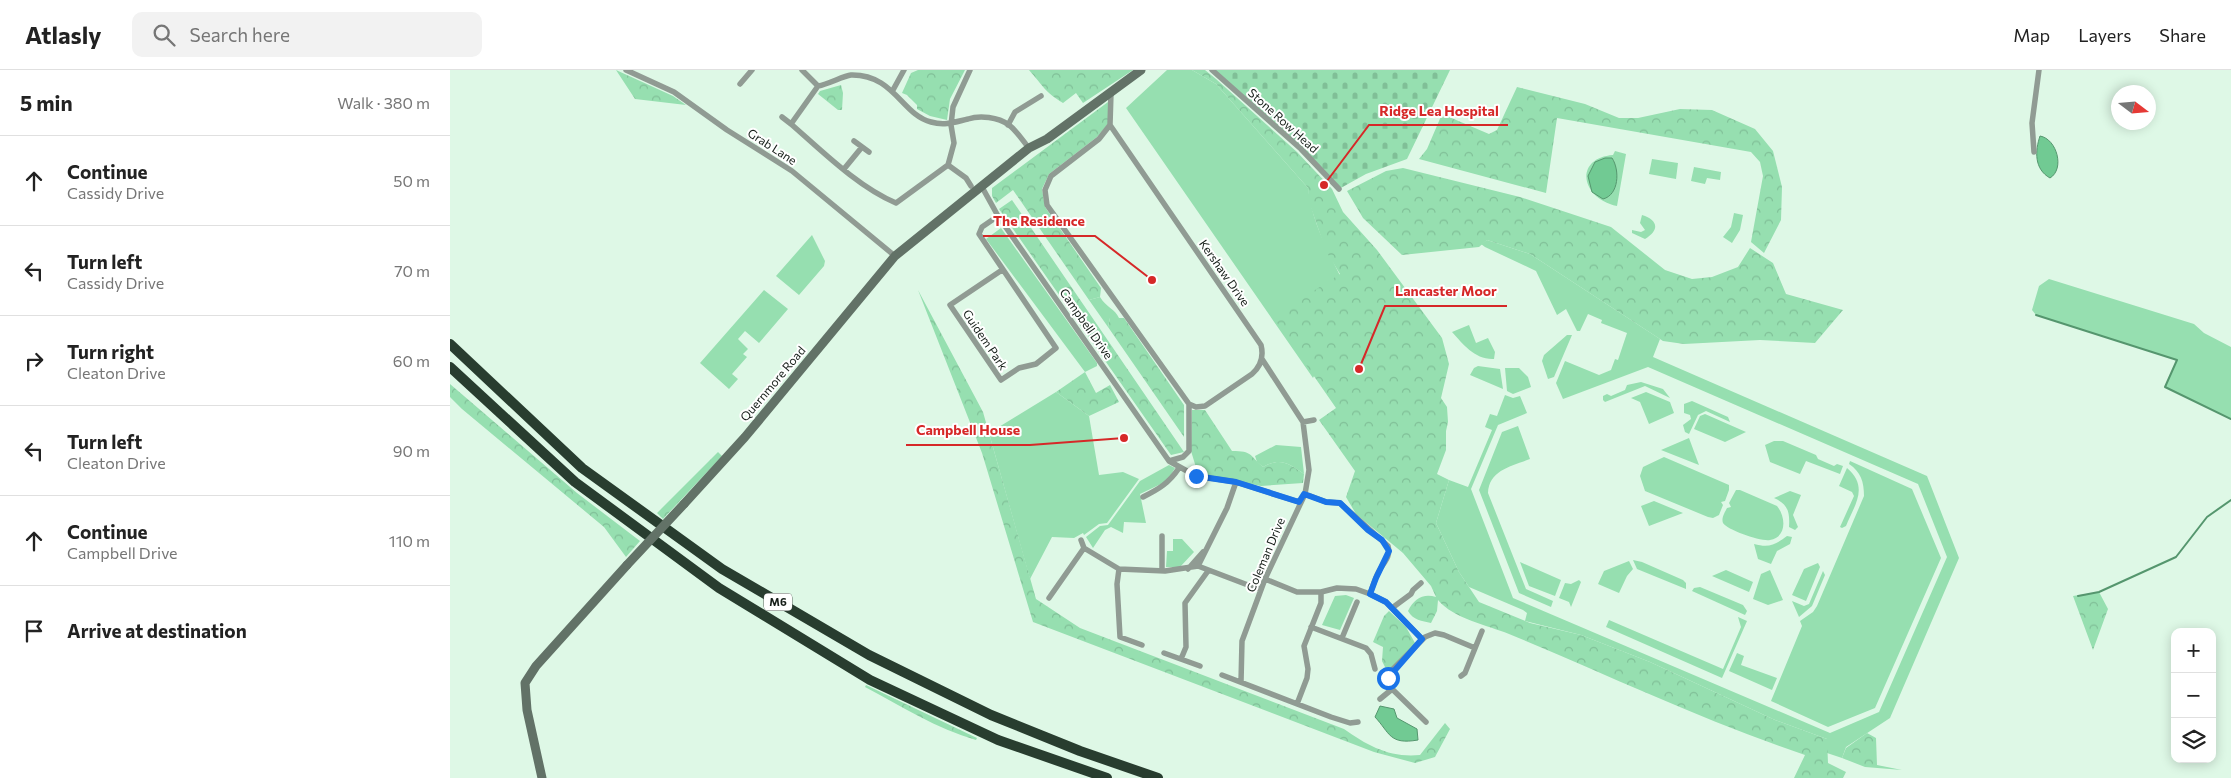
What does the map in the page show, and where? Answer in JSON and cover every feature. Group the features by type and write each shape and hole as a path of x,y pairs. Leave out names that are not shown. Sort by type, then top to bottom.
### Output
{"highway":[{"name":"M6","path":"450,344 582,468 722,570 869,655 991,715 1080,751 1158,778"},
{"name":"M6","path":"450,367 575,482 719,588 870,680 998,740 1107,778"}],"street":[{"name":"Grab Lane","path":"626,70 674,92 727,130 792,171 895,256"},
{"path":"740,84 752,70"},
{"path":"802,70 818,86"},
{"path":"893,90 904,70"},
{"path":"782,117 844,169 878,194 896,203 948,164 954,143 951,124 956,99 970,70"},
{"name":"Quernmore Road","path":"542,778 527,710 526,683 536,666 627,564 745,437 895,256 1029,148 1047,138 1141,70"},
{"name":"Stone Row Head","path":"1212,70 1301,149 1339,189"},
{"path":"2034,152 2032,123 2039,70"},
{"path":"791,124 818,86 830,84 850,73 872,79 893,90 914,113 929,122 951,124 969,118 985,116 1008,124 1029,148"},
{"path":"1111,93 1110,125 1099,139 1051,176 1045,190 1047,206 1189,404 1196,407 1204,406 1211,402 1252,374 1259,367 1262,359"},
{"path":"1008,124 1016,112 1041,96"},
{"name":"Kershaw Drive","path":"1110,125 1261,345 1262,359"},
{"path":"854,141 869,152"},
{"path":"844,169 862,147"},
{"path":"948,164 966,178 971,186"},
{"name":"Campbell Drive","path":"982,187 998,216 1169,461 1196,476 1236,482 1299,502"},
{"name":"Guidem Park","path":"998,216 982,227 979,234 1056,348 1036,364 1019,368 1001,380 950,305 1002,270"},
{"name":"Coleman Drive","path":"1241,682 1242,642 1265,580 1304,494 1309,470 1303,422 1262,359"},
{"path":"1169,461 1183,457 1189,451 1189,404"},
{"path":"1303,422 1314,420"},
{"path":"1143,497 1161,489 1170,481 1179,468"},
{"path":"1198,566 1227,508 1236,482"},
{"path":"1304,494 1326,502 1340,503 1388,546 1388,557 1379,571 1370,594"},
{"path":"1162,536 1162,570"},
{"path":"1081,540 1084,548 1119,569 1162,570 1188,569 1198,566 1261,590"},
{"path":"1188,569 1209,546"},
{"path":"1049,598 1084,548"},
{"path":"1119,569 1116,584 1120,637 1142,645"},
{"path":"1181,659 1186,647 1185,603 1208,571"},
{"path":"1265,580 1297,592 1321,592 1338,588 1356,589 1370,594 1386,602 1422,639"},
{"path":"1392,608 1411,594 1421,582"},
{"path":"1297,704 1307,678 1308,669 1304,646 1321,603 1321,592"},
{"path":"1342,638 1357,602"},
{"path":"1311,627 1369,650 1375,669"},
{"path":"1461,676 1465,673 1482,631"},
{"path":"1426,722 1391,690 1388,685 1388,678 1422,639 1435,633 1475,648"},
{"path":"1164,653 1200,666"},
{"path":"1222,675 1350,723 1358,722"},
{"path":"1380,699 1391,690"}],"green space":[{"path":"616,70 673,96 686,105 635,99"},
{"path":"918,70 965,70 950,99 947,120 930,116 917,109 917,105 907,95 902,93 911,73"},
{"path":"1029,70 1133,70 1083,103 1076,93 1063,103 1048,92"},
{"path":"1167,70 1192,70 1216,84 1308,188 1320,233 1352,302 1313,378 1126,108"},
{"path":"1192,70 1205,70 1216,79 1297,152 1332,189 1343,212 1377,250 1442,338 1449,364 1441,398 1447,407 1448,422 1446,450 1437,474 1449,480 1436,523 1459,572 1479,602 1530,623 1581,635 1650,662 1775,720 1827,739 1828,763 1846,772 1843,778 1794,778 1805,755 1730,728 1509,634 1471,621 1445,607 1438,600 1437,611 1431,623 1418,620 1410,614 1408,611 1410,607 1419,598 1427,596 1436,597 1431,586 1403,553 1356,514 1346,497 1355,471 1319,420 1336,408 1273,317 1340,274 1326,251 1309,202 1308,188 1216,84"},
{"path":"1212,70 1450,70 1407,159 1366,174 1339,189 1301,149"},
{"path":"841,85 843,93 842,110 838,110 818,94 820,91"},
{"path":"1517,87 1585,104 1619,118 1638,118 1680,109 1712,110 1755,129 1773,151 1782,187 1781,220 1764,253 1751,242 1763,176 1760,162 1751,152 1557,118 1546,193 1419,159 1427,149 1442,114 1489,134 1497,130"},
{"path":"1108,102 1108,124 1097,137 1049,174 1042,189 1045,207 1101,288 1100,297 1089,300 1013,190 996,203 992,196 992,188"},
{"path":"1615,151 1626,154 1617,206 1605,202 1595,195 1586,179 1587,170 1592,163 1600,158 1613,155"},
{"path":"1652,159 1678,163 1676,179 1649,174"},
{"path":"1694,167 1721,172 1720,180 1707,178 1705,184 1691,181"},
{"path":"1403,168 1520,197 1611,227 1665,270 1692,279 1712,277 1738,267 1750,248 1773,263 1786,294 1843,310 1815,343 1760,340 1684,344 1663,341 1530,254 1487,240 1479,247 1402,255 1363,218 1347,191 1386,171"},
{"path":"1012,200 1184,452 1171,455 999,209"},
{"path":"1734,213 1743,215 1740,230 1732,243 1723,237 1731,227"},
{"path":"1642,215 1654,222 1655,226 1650,236 1645,239 1632,233 1632,230 1641,232 1645,230 1640,223"},
{"path":"1001,228 1097,363 1097,366 1085,372 986,239"},
{"path":"812,235 825,261 824,266 799,295 776,276"},
{"path":"1487,240 1530,254 1660,339 1653,357 1927,476 1959,558 1890,718 1846,747 1842,758 1827,753 1827,739 1775,720 1650,662 1581,635 1525,621 1527,613 1523,610 1469,587 1459,572 1436,523 1449,480 1468,487 1492,430 1485,427 1490,414 1497,416 1505,395 1513,398 1520,396 1527,413 1498,425 1471,489 1513,598 1830,733 1879,712 1947,557 1918,484 1648,367 1563,399 1556,383 1565,361 1599,375 1611,370 1615,359 1618,360 1627,333 1601,323 1602,320 1588,314 1580,331 1577,331 1566,309 1557,315 1536,271 1481,244"},
{"path":"2049,279 2194,324 2204,333 2231,347 2231,419 2165,387 2177,360 2036,315 2032,310 2039,286"},
{"path":"764,290 788,309 759,343 745,331 738,339 748,349 743,354 747,357 732,374 738,379 729,389 700,363"},
{"path":"918,290 983,412 1036,599 1080,628 1344,729 1362,741 1389,753 1420,755 1445,723 1450,729 1435,757 1415,763 1374,752 1033,622 982,453"},
{"path":"1100,297 1119,318 1110,318 1108,327 1089,300"},
{"path":"1110,318 1124,318 1184,405 1184,437 1108,327"},
{"path":"1469,325 1476,343 1488,338 1495,352 1494,359 1487,359 1475,354 1452,332"},
{"path":"1567,335 1572,335 1554,377 1548,379 1542,361 1544,355"},
{"path":"1478,366 1500,369 1503,389 1470,375 1474,368"},
{"path":"1505,368 1519,368 1528,377 1531,387 1513,394 1507,391"},
{"path":"1085,372 1096,393 1110,385 1119,402 1089,416 1056,392"},
{"path":"1641,382 1663,389 1670,398 1645,386 1605,402 1603,400 1603,396 1607,394 1611,396 1625,390 1627,385"},
{"path":"450,384 577,493 640,541 626,557 604,527 462,409 450,397"},
{"path":"1056,392 1089,416 1099,475 1123,472 1139,479 1107,523 1099,524 1084,535 1083,533 1074,538 1052,537 1030,579 989,433"},
{"path":"1646,392 1670,402 1674,413 1649,424 1640,402 1631,398"},
{"path":"1692,401 1728,417 1730,422 1706,411 1698,415 1689,434 1685,432 1683,425 1691,419 1690,415 1684,413 1684,404"},
{"path":"1192,410 1205,410 1232,451 1247,453 1263,467 1274,462 1289,464 1304,474 1303,483 1261,486 1198,474 1191,451"},
{"path":"1705,414 1746,432 1725,442 1694,429 1700,416"},
{"path":"1518,426 1530,459 1497,474 1489,485 1488,493 1526,589 1553,601 1551,607 1519,593 1479,490 1502,432"},
{"path":"1689,438 1699,465 1661,450"},
{"path":"1774,441 1783,441 1816,455 1818,459 1834,466 1837,464 1843,466 1840,474 1806,461 1800,474 1770,462 1765,445"},
{"path":"1276,445 1301,447 1304,474 1289,464 1274,462 1263,467 1257,462 1255,456"},
{"path":"718,452 722,456 663,519 657,513"},
{"path":"1664,457 1729,485 1725,501 1721,502 1723,505 1719,515 1713,518 1708,517 1645,491 1640,476 1643,467"},
{"path":"1850,461 1912,489 1941,558 1875,708 1828,727 1771,701 1802,626 1800,621 1813,612 1817,606 1864,496 1861,478 1849,464"},
{"path":"1169,465 1175,468 1169,478 1140,494 1146,523 1124,522 1123,533 1111,527 1105,530 1093,548 1086,537 1100,526 1108,525 1140,481"},
{"path":"1847,468 1854,475 1859,489 1853,510 1846,526 1842,528 1840,527 1854,496 1852,492 1839,486"},
{"path":"1736,490 1777,506 1783,521 1780,535 1770,540 1760,539 1738,532 1723,523 1722,519 1727,508 1731,507 1729,503"},
{"path":"1790,491 1801,495 1793,515 1798,527 1795,530 1789,527 1787,509 1779,500 1774,498"},
{"path":"1654,501 1683,513 1649,526 1641,506"},
{"path":"1787,536 1792,537 1790,544 1777,551 1771,564 1758,559 1754,544 1772,545"},
{"path":"1173,539 1182,539 1194,552 1180,567 1166,567 1167,551 1173,551"},
{"path":"1633,560 1683,580 1686,583 1686,589 1637,569"},
{"path":"1629,561 1633,569 1627,576 1619,593 1598,584 1604,571"},
{"path":"1520,562 1561,580 1555,596 1529,586"},
{"path":"1818,563 1820,567 1806,601 1792,595 1804,569"},
{"path":"1726,570 1753,582 1749,592 1712,576"},
{"path":"1770,570 1783,600 1768,605 1753,599 1761,574"},
{"path":"1823,571 1825,575 1812,606 1799,617 1792,601 1804,606 1809,604"},
{"path":"1579,580 1581,582 1571,607 1569,602 1559,598 1565,583 1571,584"},
{"path":"1700,587 1743,605 1747,611 1745,615 1692,591 1694,588"},
{"path":"2099,592 2108,609 2093,650 2073,596"},
{"path":"1346,595 1354,598 1340,630 1322,625 1335,596"},
{"path":"1389,611 1406,627 1415,643 1412,652 1396,668 1386,669 1382,661 1383,647 1373,642 1384,616"},
{"path":"1738,617 1747,621 1722,678 1606,627 1609,620 1723,669 1741,627"},
{"path":"1737,653 1744,656 1741,665 1777,678 1772,690 1729,671"},
{"path":"866,685 977,738 976,740 947,730 865,687"},
{"path":"1867,733 1876,738 1877,765 1902,770 1865,767 1842,758 1846,748"}],"shaded area":[{"path":"2040,136 2046,138 2051,143 2057,155 2057,168 2055,174 2050,178 2038,165 2037,148"},
{"path":"1605,158 1612,158 1617,175 1612,193 1603,199 1592,192 1588,176 1595,162"},
{"path":"1380,706 1394,709 1397,718 1417,729 1418,740 1401,741 1391,736 1375,717"}],"waterway":[{"path":"2036,315 2177,360 2165,387 2231,419"},
{"path":"2078,596 2099,592 2176,557 2207,517 2231,500"}],"place":[{"name":"Ridge Lea Hospital","path":"1324,185"},
{"name":"The Residence","path":"1152,280"},
{"name":"Lancaster Moor","path":"1359,369"},
{"name":"Campbell House","path":"1124,438"}],"route":[{"path":"1196,476 1236,482 1299,502 1304,494 1326,502 1340,503 1388,546 1388,557 1379,571 1370,594 1386,602 1422,639 1392,670 1388,678"}]}
